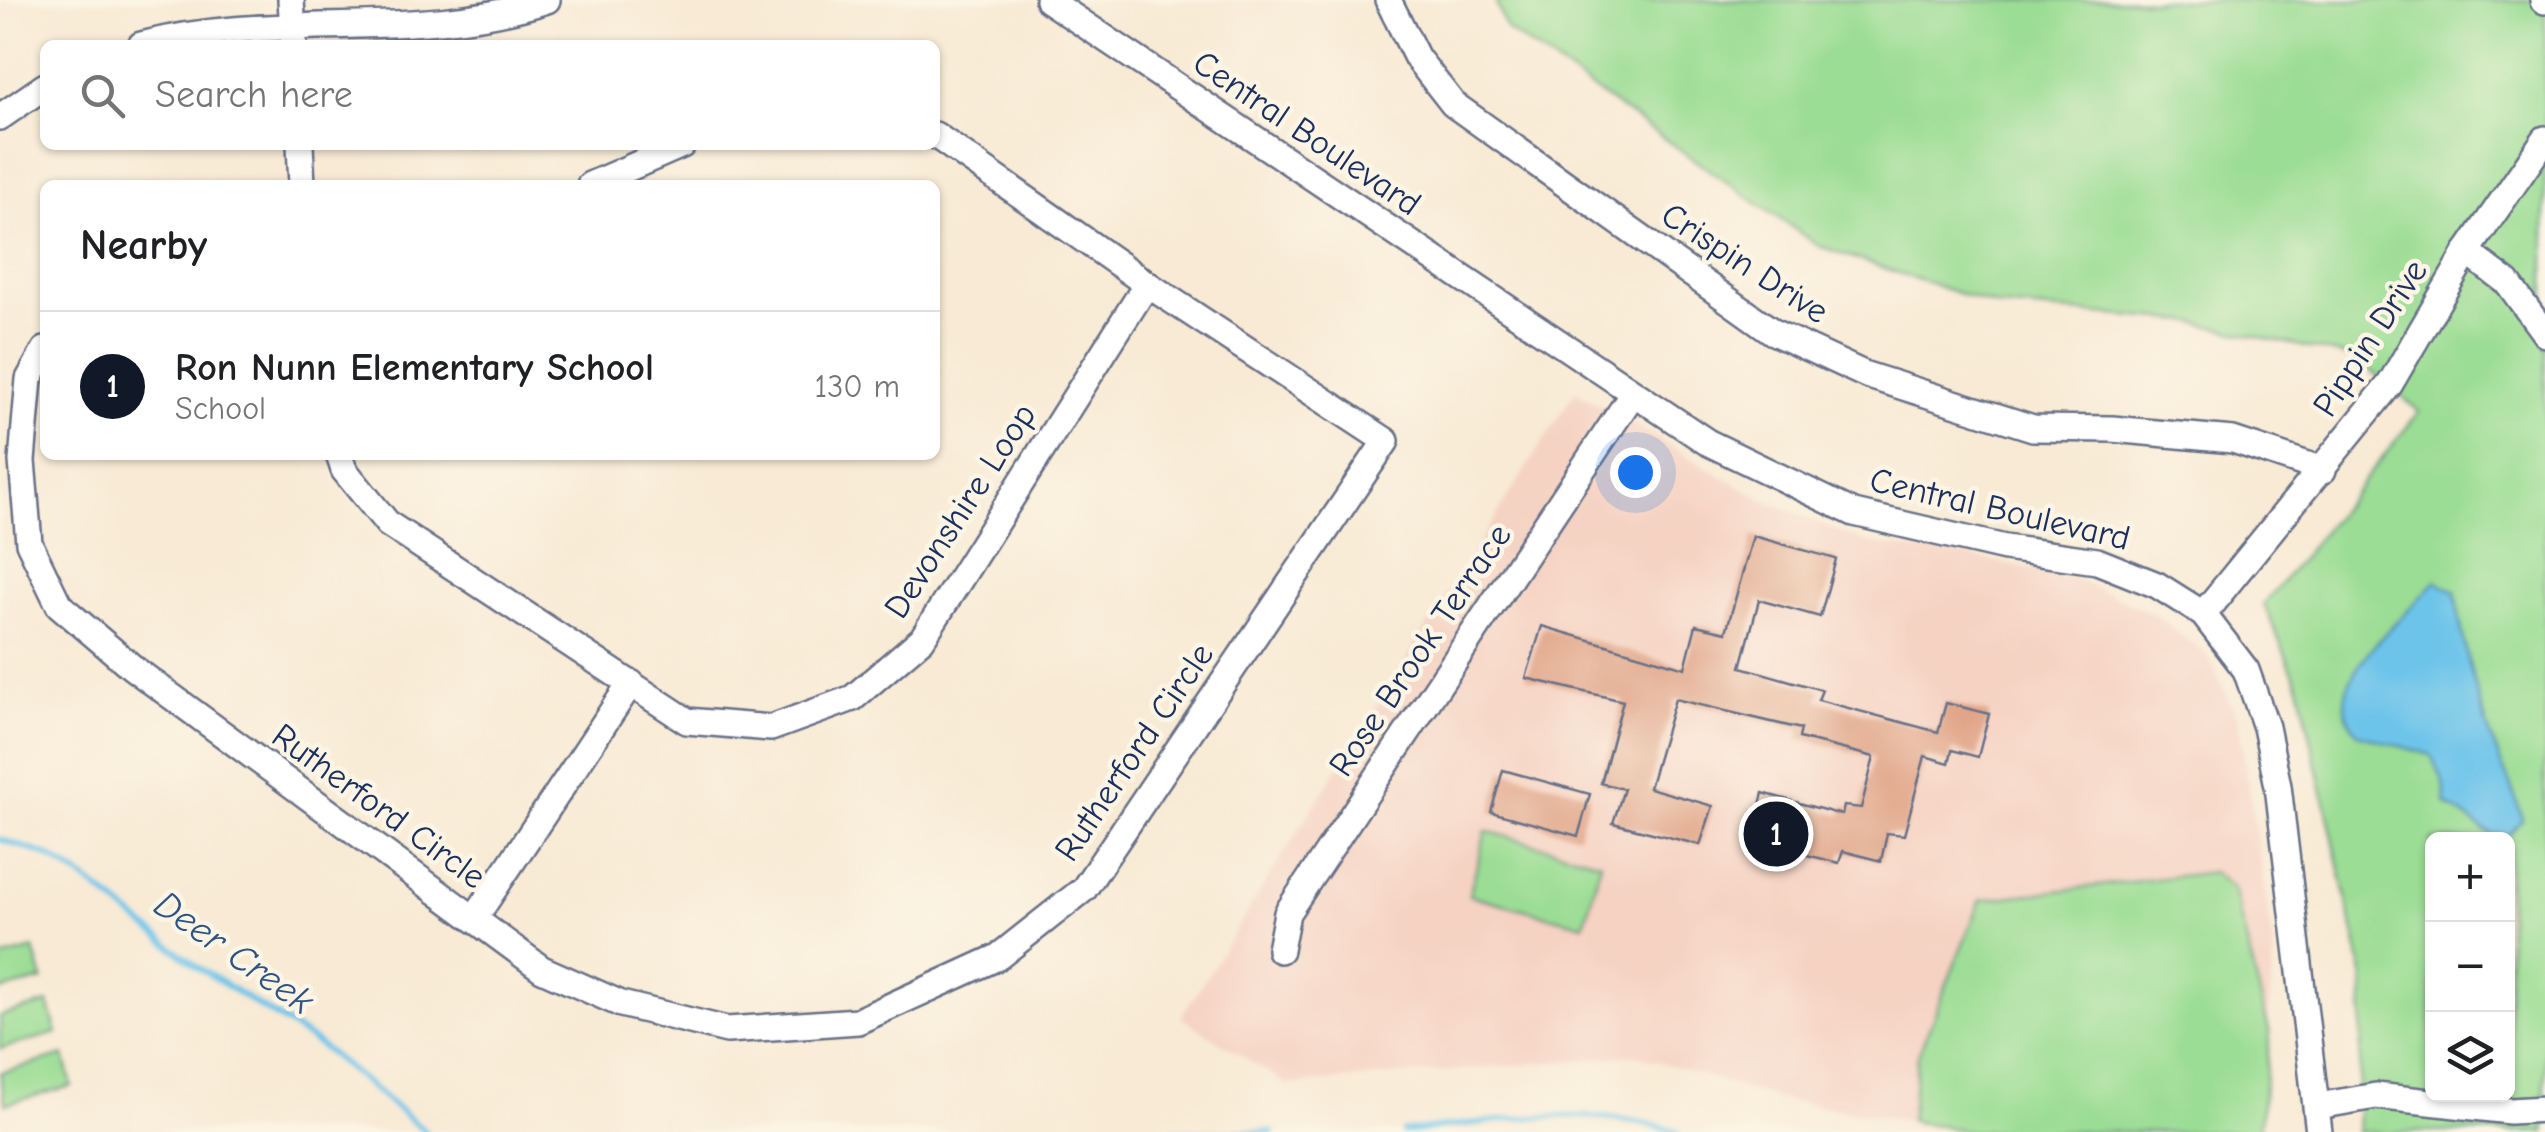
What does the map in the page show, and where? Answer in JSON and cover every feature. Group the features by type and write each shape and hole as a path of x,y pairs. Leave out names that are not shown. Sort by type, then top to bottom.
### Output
{"street":[{"path":"159,40 293,24 498,16 547,0"},
{"name":"Central Boulevard","path":"1048,0 1707,442 1854,513 2004,548 2096,561 2157,585 2204,614 2246,670 2266,727 2318,1106 2318,1132"},
{"name":"Crispin Drive","path":"1388,0 1416,58 1453,104 1773,332 1866,375 2034,428 2112,429 2234,440 2323,470"},
{"path":"0,117 40,89"},
{"name":"Pippin Drive","path":"2204,614 2390,384 2468,252 2545,139"},
{"name":"Rutherford Circle","path":"40,359 29,379 22,460 29,543 59,605 133,668 542,968 621,1004 727,1030 858,1021 998,957 1084,889 1386,441 1146,284 940,140"},
{"path":"300,150 302,180"},
{"path":"602,180 670,150"},
{"path":"2468,252 2508,284 2545,334"},
{"name":"Devonshire Loop","path":"341,460 344,470 388,524 688,721 771,728 853,698 922,640 1146,284"},
{"name":"Rose Brook Terrace","path":"1280,950 1287,913 1632,395"},
{"path":"474,920 632,683"},
{"path":"2318,1106 2376,1096 2510,1111 2545,1109"}],"shaded area":[{"path":"1575,391 1760,498 1867,543 1969,556 2073,578 2155,615 2208,656 2238,719 2274,950 2259,1132 1972,1132 1778,1099 1637,1055 1287,1085 1181,1017"}],"green space":[{"path":"1495,0 2545,0 2545,1132 2357,1132 2364,978 2300,689 2264,605 2419,412 2390,384 2350,357 2187,321 1996,306 1819,246 1507,30"},
{"path":"1486,831 1601,862 1584,925 1469,895"},
{"path":"2212,872 2233,889 2270,1034 2259,1132 1972,1132 1910,1121 1918,1055 1981,900"},
{"path":"34,949 43,980 0,991 0,958"},
{"path":"48,1003 57,1033 0,1049 0,1016"},
{"path":"64,1055 72,1086 5,1104 0,1073"}],"water":[{"path":"2436,581 2455,591 2475,688 2522,819 2511,832 2488,832 2446,804 2444,783 2431,755 2358,734 2347,716 2346,696 2352,678 2378,642"}],"building":[{"path":"1753,536 1836,559 1820,617 1759,600 1741,667 1822,690 1818,700 1938,732 1946,703 1989,714 1978,757 1952,750 1949,763 1925,756 1904,835 1887,833 1881,861 1843,851 1839,863 1751,841 1763,793 1842,815 1844,806 1861,808 1874,757 1799,738 1801,729 1675,699 1649,788 1713,806 1700,845 1613,823 1624,789 1601,783 1623,701 1526,678 1542,626 1685,668 1696,625 1726,632"},
{"path":"1503,770 1590,794 1578,836 1491,812"}],"waterway":[{"name":"Deer Creek","path":"0,839 47,855 85,879 196,966 317,1043 426,1132"},
{"name":"Deer Creek","path":"1403,1132 1575,1116 1644,1123 1677,1132"},
{"name":"Deer Creek","path":"1165,1132 1272,1132"}],"place":[{"name":"Ron Nunn Elementary School","path":"1776,834"}]}
